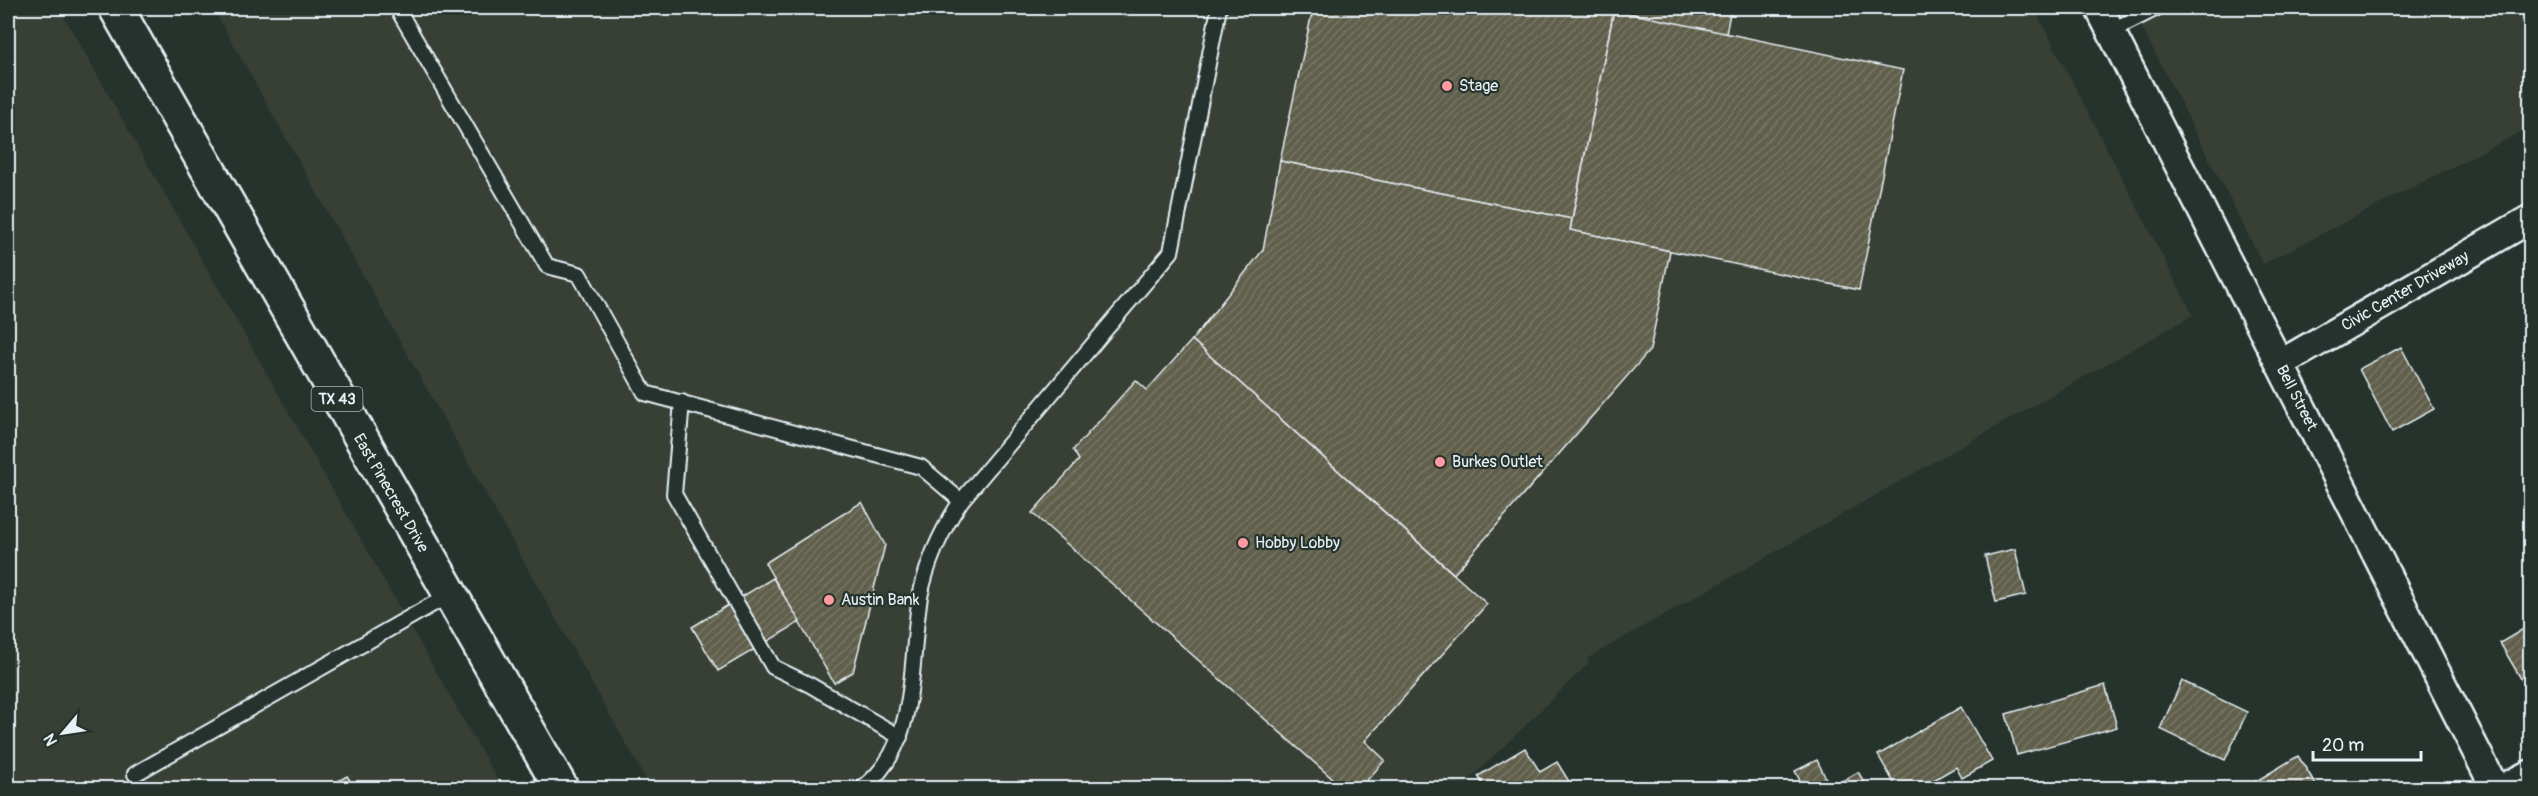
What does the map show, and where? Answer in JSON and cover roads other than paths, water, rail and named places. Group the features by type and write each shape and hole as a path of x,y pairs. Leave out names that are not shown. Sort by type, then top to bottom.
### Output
{"main road":[{"name":"East Pinecrest Drive","path":"116,8 561,789"}],"street":[{"name":"Bell Street","path":"2105,19 2494,789"},
{"name":"Civic Center Driveway","path":"2280,364 2530,219"},
{"path":"2503,789 2530,774"}],"lane":[{"path":"397,8 547,266 579,274 645,393 921,467 961,501"},
{"path":"862,789 888,762 900,737 907,705 920,597 927,569 945,525 961,501 1171,252 1219,8"},
{"path":"2105,19 2157,8"},
{"path":"682,402 674,494 772,667 810,685 900,737"},
{"path":"135,774 449,595"}],"place":[{"name":"Stage","path":"1447,86"},
{"name":"Burkes Outlet","path":"1440,462"},
{"name":"Hobby Lobby","path":"1243,543"},
{"name":"Austin Bank","path":"829,600"}]}
